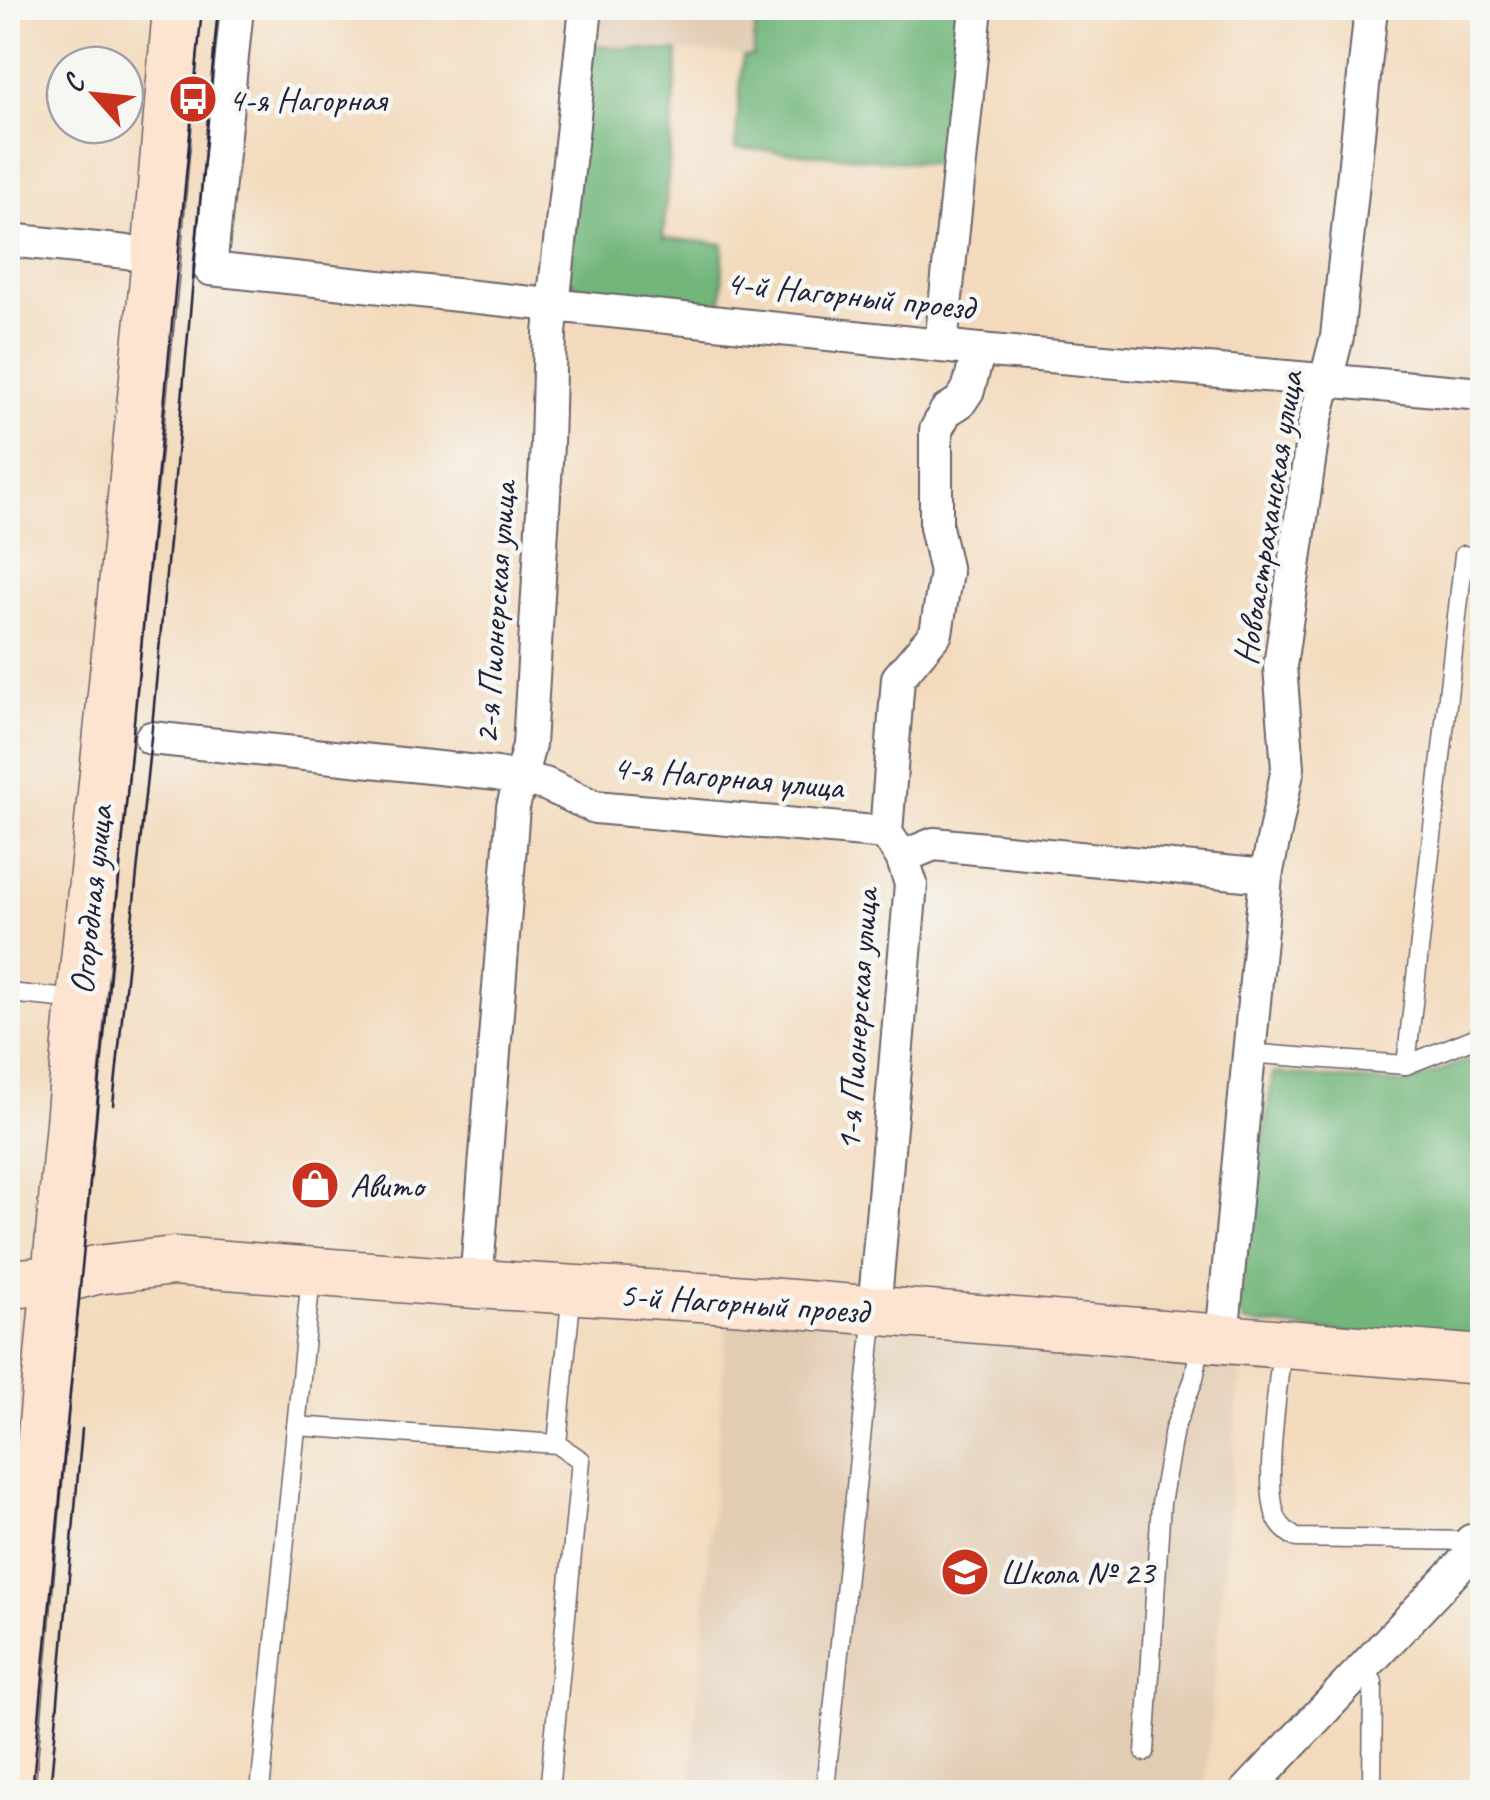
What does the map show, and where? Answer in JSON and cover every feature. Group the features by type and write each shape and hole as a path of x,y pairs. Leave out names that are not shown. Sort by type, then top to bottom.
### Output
{"street":[{"name":"Огородная улица","path":"10,1792 81,1000 156,259 177,8"},
{"name":"4-й Нагорный проезд","path":"237,8 210,268 980,350 1482,394"},
{"name":"2-я Пионерская улица","path":"476,1284 513,807 529,745 550,333 586,8"},
{"path":"941,345 976,8"},
{"name":"Новоастраханская улица","path":"1212,1338 1266,876 1288,768 1280,666 1314,426 1337,337 1371,8"},
{"path":"8,240 127,252 156,259"},
{"name":"1-я Пионерская улица","path":"874,1312 911,884 894,845 898,678 936,633 946,572 936,527 936,430 946,411 960,402 968,390 980,350"},
{"name":"4-я Нагорная улица","path":"151,738 520,779 546,784 595,807 894,845 934,844 1266,876"},
{"name":"5-й Нагорный проезд","path":"8,1284 174,1261 732,1300 1482,1360"},
{"path":"1246,1792 1470,1555 1477,1541"}],"lane":[{"path":"1406,1064 1464,555"},
{"path":"8,993 81,1000"},
{"path":"1247,1053 1406,1064 1482,1035"},
{"path":"260,1792 312,1270"},
{"path":"8,1303 57,1280"},
{"path":"557,1444 572,1290"},
{"path":"825,1790 874,1312"},
{"path":"1144,1752 1162,1504 1174,1429 1212,1338"},
{"path":"1282,1344 1270,1492 1276,1519 1285,1531 1296,1538 1477,1541"},
{"path":"296,1426 557,1444 581,1460 549,1792"},
{"path":"1364,1668 1374,1682 1372,1792"}],"shaded area":[{"path":"597,8 757,8 753,56 593,46"},
{"name":"Школа № 23","path":"728,1313 1242,1351 1205,1792 690,1792"}],"green space":[{"path":"757,8 962,8 945,165 735,148 743,57 753,56"},
{"path":"593,46 678,52 663,238 723,244 722,305 582,291 567,277"},
{"path":"1482,1054 1482,1347 1245,1323 1238,1313 1273,1073 1407,1084"}],"tram line":[{"path":"32,1792 202,8"},
{"path":"113,1105 218,8"},
{"path":"50,1792 82,1429"}],"place":[{"name":"4-я Нагорная","path":"193,99"},
{"name":"Авито","path":"315,1185"},
{"name":"Школа № 23","path":"965,1572"}]}
